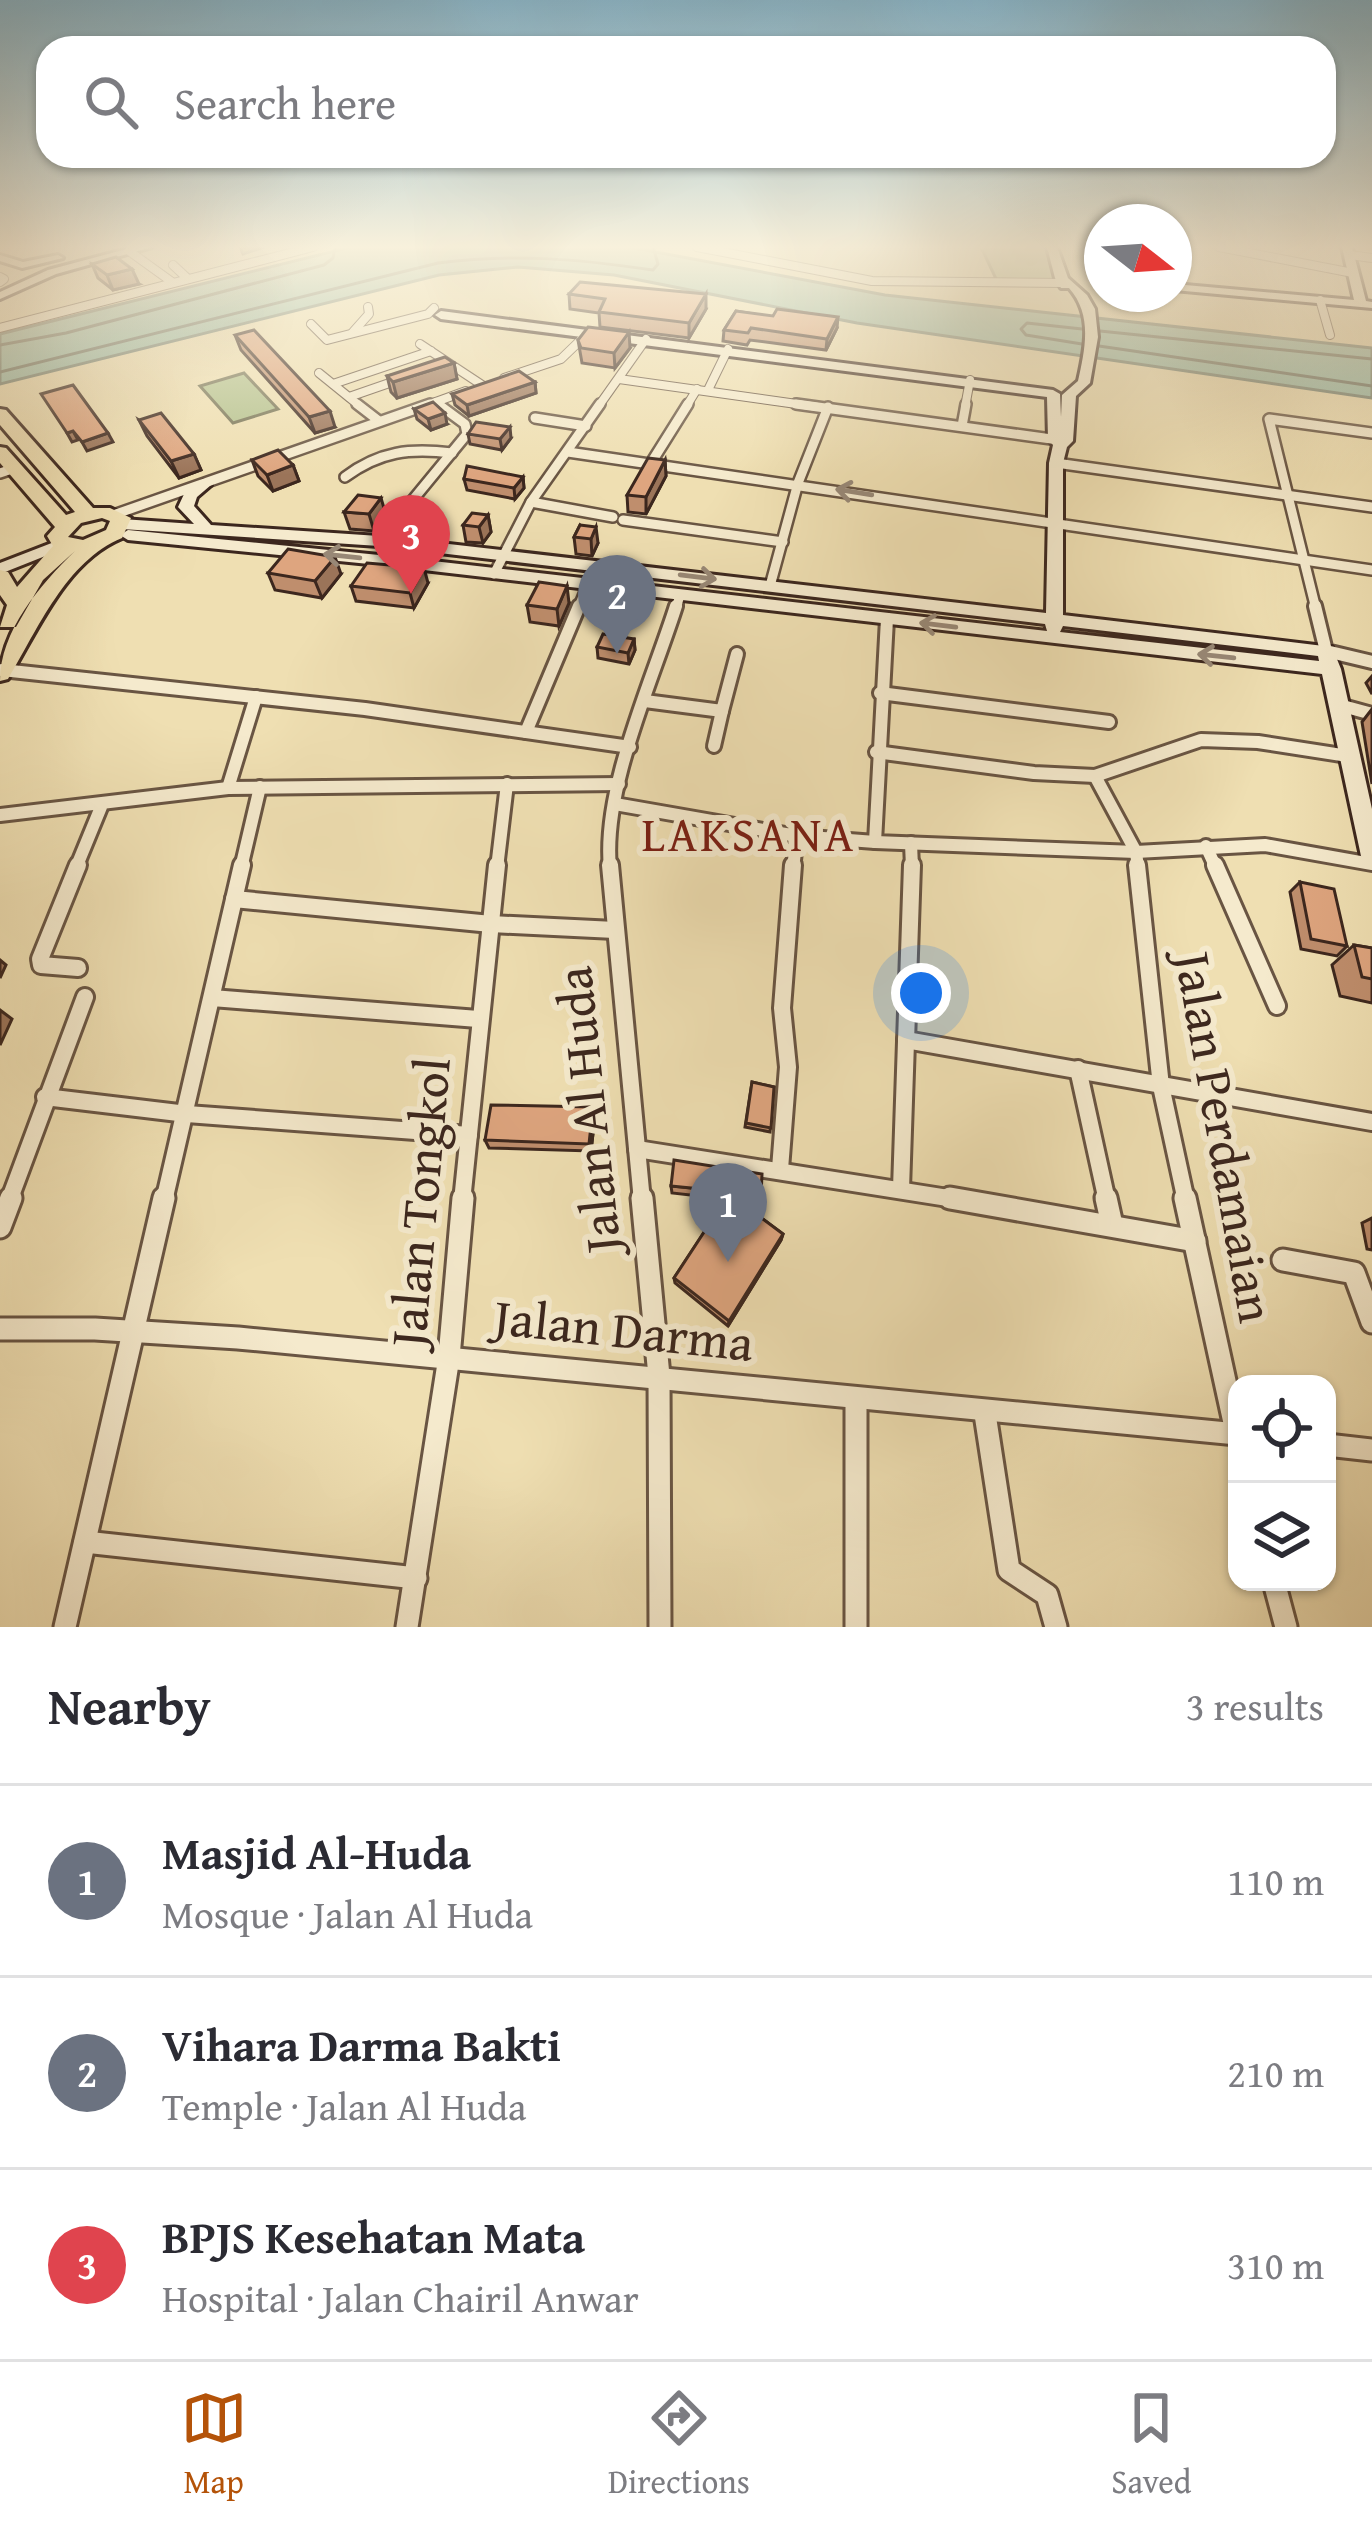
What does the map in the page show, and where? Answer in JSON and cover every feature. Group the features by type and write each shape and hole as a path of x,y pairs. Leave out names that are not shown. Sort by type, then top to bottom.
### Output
{"highway":[{"path":"0,414 87,514 112,529"},
{"path":"4,465 62,537"},
{"path":"0,636 62,537 87,514"},
{"path":"62,537 112,529"},
{"path":"1,671 53,585 112,529"},
{"path":"0,573 18,606"}],"main road":[{"path":"527,323 1055,394 1059,447"},
{"path":"1054,638 1053,524 1059,447 1070,395 1084,383 1083,323"},
{"path":"988,382 1062,382 1082,362"},
{"path":"204,485 190,495 186,507 204,526"},
{"path":"112,529 204,526 501,554 1054,617 1336,660"},
{"path":"112,529 1054,638 1336,660"},
{"path":"0,557 62,537"},
{"path":"0,573 62,537"},
{"path":"1336,660 1348,756 1371,854"}],"street":[{"path":"351,334 361,323"},
{"path":"311,324 323,340 394,323"},
{"path":"1327,323 1330,335"},
{"path":"112,529 204,485 561,359 593,332"},
{"path":"494,574 531,502 646,339"},
{"path":"420,344 482,385"},
{"path":"651,463 728,350"},
{"path":"333,384 431,351"},
{"path":"429,370 449,364"},
{"path":"319,373 379,421"},
{"path":"349,397 409,377"},
{"path":"620,379 962,426 1285,496 1372,507"},
{"path":"962,426 970,380"},
{"path":"379,541 452,453 467,427 436,402"},
{"path":"770,586 798,483 828,407"},
{"path":"535,418 586,426"},
{"path":"1372,433 1269,419 1302,560 1336,660 1372,662"},
{"path":"345,477 367,459 397,448 452,453"},
{"path":"568,452 1372,570"},
{"path":"531,502 783,542"},
{"path":"526,732 588,584"},
{"name":"Jalan Al Huda","path":"659,1627 659,1376 608,849 619,784 680,595"},
{"path":"875,842 876,752 887,619"},
{"path":"714,746 736,654"},
{"path":"1,671 256,697 630,747"},
{"path":"880,693 1109,722"},
{"path":"228,788 256,697"},
{"path":"645,701 722,711"},
{"path":"1339,705 1372,714"},
{"path":"876,752 1034,773 1095,776 1201,740 1258,742 1348,756"},
{"path":"1095,776 1136,852"},
{"name":"Jalan Tongkol","path":"407,1627 448,1357 478,1019 507,784"},
{"path":"0,815 228,788 619,784"},
{"path":"65,1627 260,787"},
{"path":"616,804 797,836 875,842 1136,852 1265,845 1371,854"},
{"path":"78,968 40,963 101,806"},
{"path":"780,1168 788,1067 782,1009 797,836"},
{"path":"902,1190 914,903 911,843"},
{"path":"1206,846 1277,1006"},
{"name":"Jalan Perdamaian","path":"1136,852 1161,1086 1228,1392"},
{"path":"234,898 491,924 615,930"},
{"path":"0,1227 85,997"},
{"path":"212,998 478,1019"},
{"path":"906,1040 1372,1122"},
{"path":"1078,1069 1112,1225"},
{"path":"45,1097 187,1114 469,1135"},
{"path":"637,1149 780,1168 1196,1241"},
{"path":"1283,1260 1354,1273 1372,1322"},
{"name":"Jalan Darma","path":"0,1329 135,1331 448,1357 985,1414 1228,1434"},
{"path":"856,1399 856,1627"},
{"path":"985,1414 1009,1570 1043,1591 1056,1627"},
{"path":"1336,1446 1372,1450"},
{"path":"85,1542 416,1578"},
{"path":"1276,1591 1286,1627"}],"shaded area":[{"path":"244,373 278,409 233,423 200,386"}],"water":[{"path":"45,323 246,323 0,384 0,334"},
{"path":"857,323 1142,323 1372,348 1372,398"}],"building":[{"path":"728,323 835,323 827,339 751,328 748,333 724,330"},
{"path":"588,327 629,332 614,353 581,348 578,340"},
{"path":"254,330 330,411 309,417 235,335"},
{"path":"445,357 454,363 393,382 387,376"},
{"path":"519,371 535,382 467,405 452,394"},
{"path":"73,385 108,433 82,442 73,431 67,433 41,394"},
{"path":"433,402 445,413 428,419 414,409"},
{"path":"161,413 194,454 171,461 139,420"},
{"path":"476,422 510,427 500,439 468,434"},
{"path":"278,450 293,465 267,475 252,460"},
{"path":"648,458 665,460 646,497 627,495"},
{"path":"467,466 523,477 514,488 464,479"},
{"path":"358,495 381,498 369,514 344,512"},
{"path":"472,513 488,515 479,527 463,525"},
{"path":"580,525 596,527 591,539 574,537"},
{"path":"288,549 335,557 315,581 268,573"},
{"path":"367,563 424,568 410,593 351,586"},
{"path":"539,582 567,586 557,609 527,605"},
{"path":"603,634 634,639 628,653 597,647"},
{"path":"1300,882 1334,889 1347,946 1311,939"},
{"path":"1354,945 1372,948 1372,979 1362,977"},
{"path":"752,1082 774,1087 771,1128 746,1123"},
{"path":"491,1105 593,1107 589,1144 485,1140"},
{"path":"674,1160 762,1174 761,1195 671,1186"},
{"path":"729,1194 783,1234 729,1321 674,1278"}],"place":[{"name":"BPJS Kesehatan Mata","path":"411,594"},
{"name":"Vihara Darma Bakti","path":"617,654"},
{"name":"Masjid Al-Huda","path":"728,1262"}],"district":[{"name":"LAKSANA","path":"749,833"}]}
